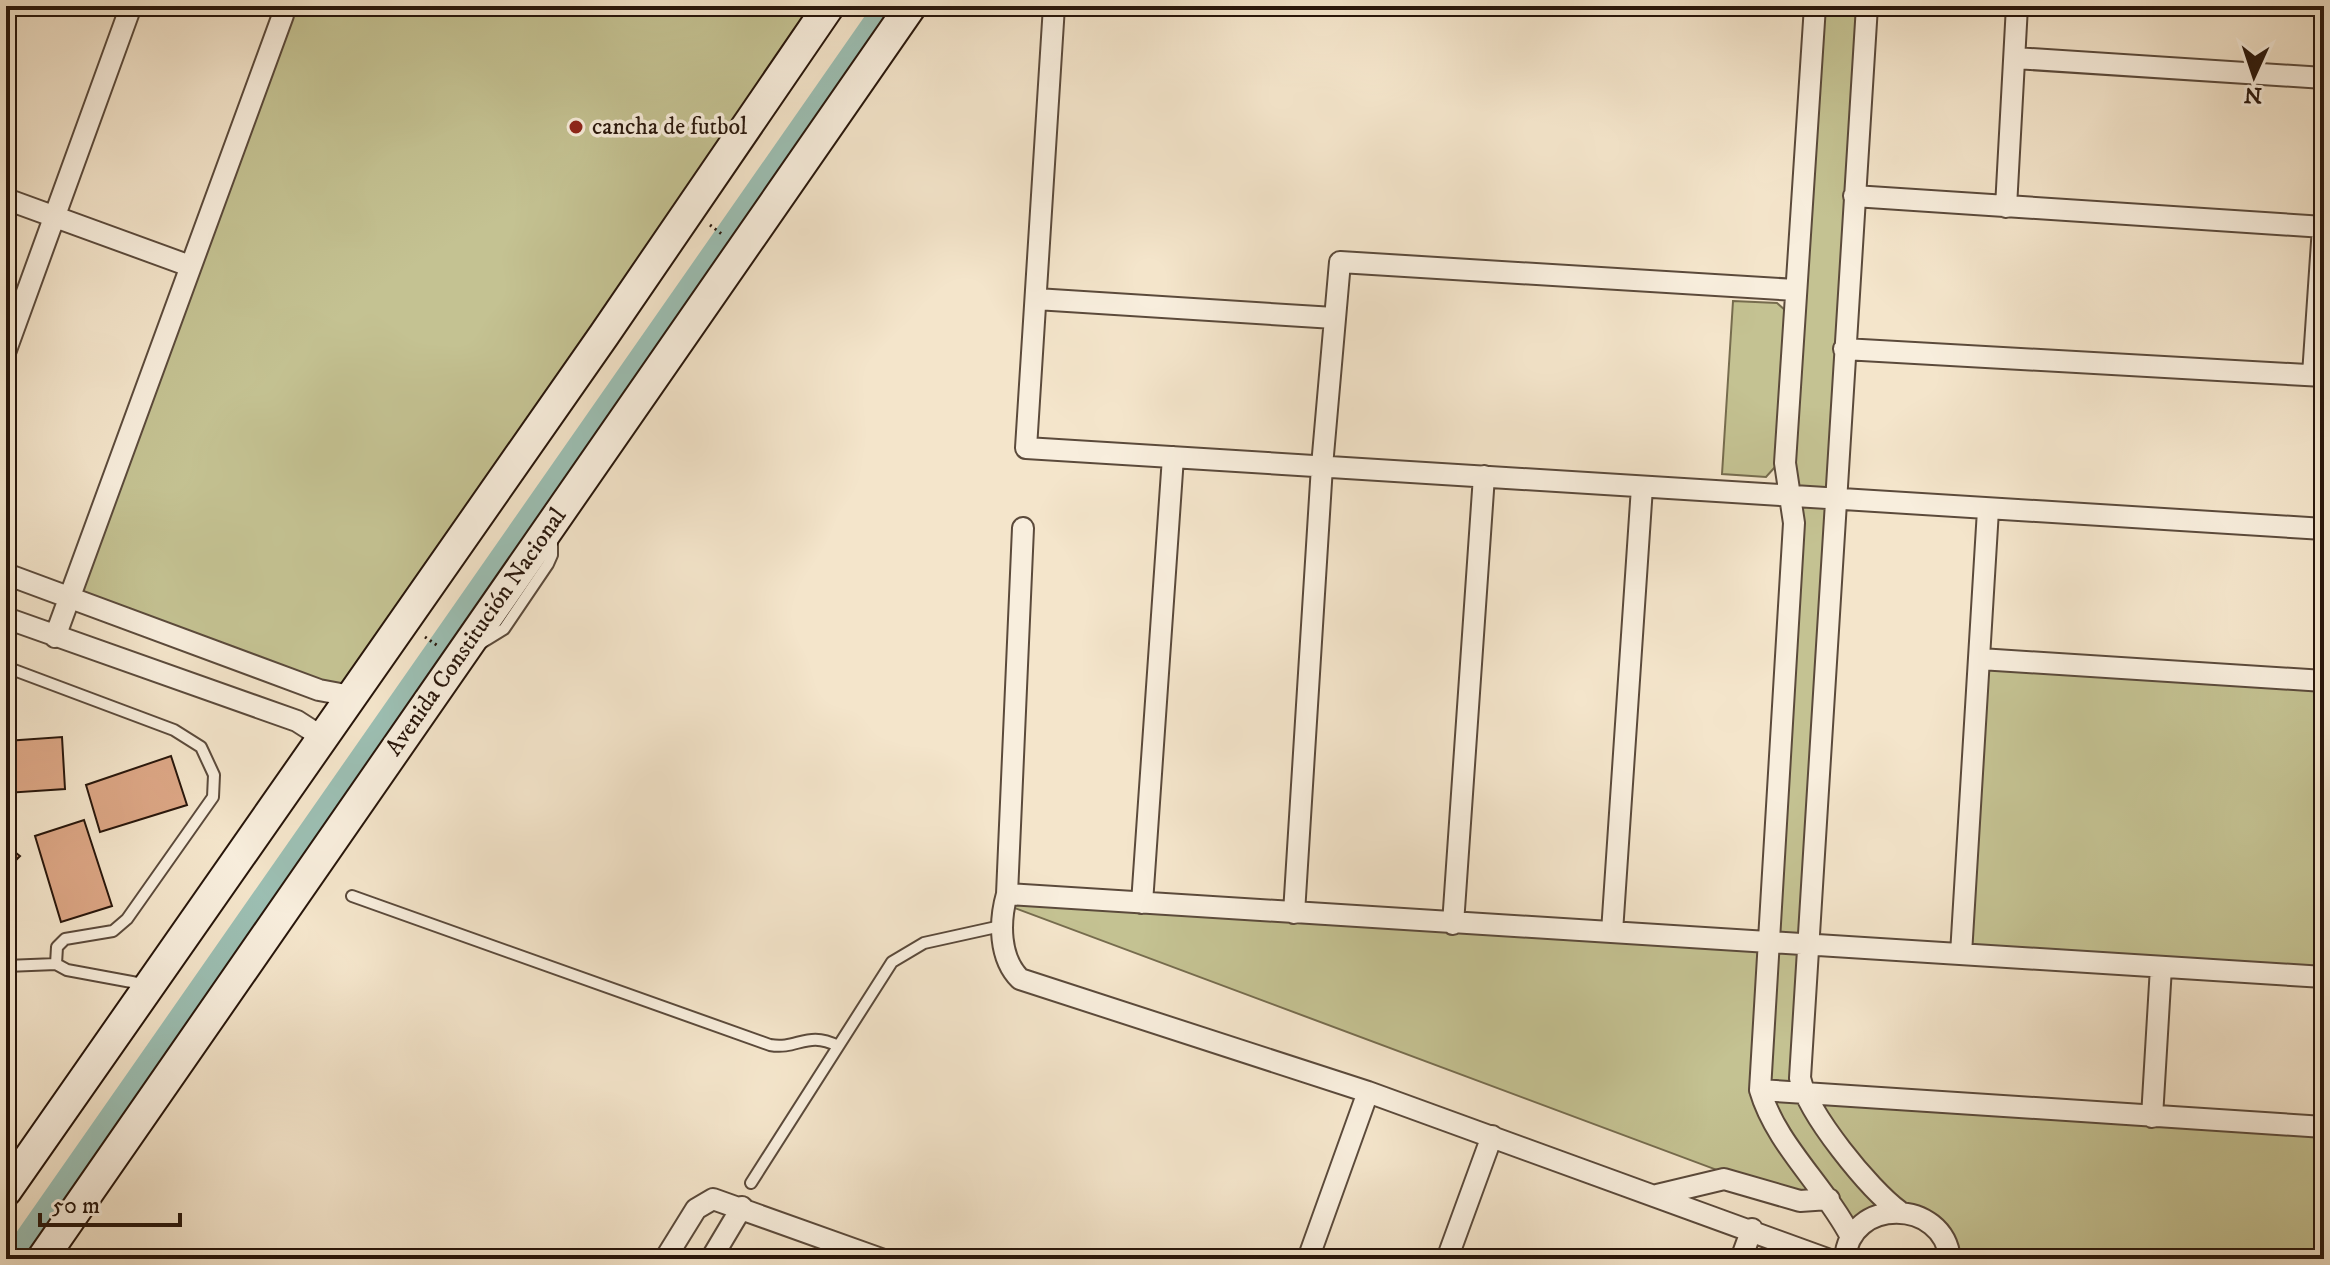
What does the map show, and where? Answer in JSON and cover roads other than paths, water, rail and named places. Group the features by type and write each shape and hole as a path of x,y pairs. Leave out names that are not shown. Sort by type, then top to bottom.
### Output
{"main road":[{"path":"6,1191 829,6"},
{"name":"Avenida Constitución Nacional","path":"42,1259 911,6"}],"street":[{"path":"6,350 131,6"},
{"path":"55,637 283,15 282,6"},
{"path":"1054,6 1026,448 2324,529"},
{"path":"1815,6 1785,463 1794,523 1760,1090 1770,1118 1829,1199 1851,1237"},
{"path":"1867,6 1800,1078 1803,1092 1873,1190 1899,1211 1931,1223 1955,1257"},
{"path":"2006,207 2017,6"},
{"path":"2015,58 2324,78"},
{"path":"1844,349 2318,375 2323,227 1854,196"},
{"path":"6,199 190,266"},
{"path":"1294,913 1322,466 1340,262 1796,290"},
{"path":"1036,299 1334,318"},
{"path":"1142,903 1173,457"},
{"path":"1453,924 1484,476"},
{"path":"1612,932 1642,487"},
{"path":"1961,954 1988,510"},
{"path":"1023,528 1007,894 1001,926 1009,968 1020,979 1368,1092 1752,1229 1827,1259"},
{"path":"6,574 319,690 351,696"},
{"path":"6,618 297,721 322,737"},
{"path":"1980,659 2324,681"},
{"path":"1007,894 2324,977"},
{"path":"2152,1117 2161,967"},
{"path":"1760,1090 2324,1127"},
{"path":"1308,1259 1368,1092"},
{"path":"1447,1259 1492,1136"},
{"path":"1657,1195 1724,1179 1800,1201 1829,1199"},
{"path":"665,1259 696,1209 713,1199 881,1259"},
{"path":"711,1259 742,1207"},
{"path":"1845,1259 1851,1237 1870,1219 1899,1211"},
{"path":"1741,1259 1752,1229"}],"lane":[{"path":"6,667 174,730 201,747 214,775 213,797 127,919 113,931 65,939 57,947 56,964"},
{"path":"352,896 770,1045 788,1045 809,1038 824,1039 838,1046"},
{"path":"751,1183 892,962 924,943 1001,926"},
{"path":"6,966 56,964 92,977 150,985"}],"waterway":[{"path":"10,1259 884,6"}],"place":[{"name":"cancha de futbol","path":"576,127"}]}
